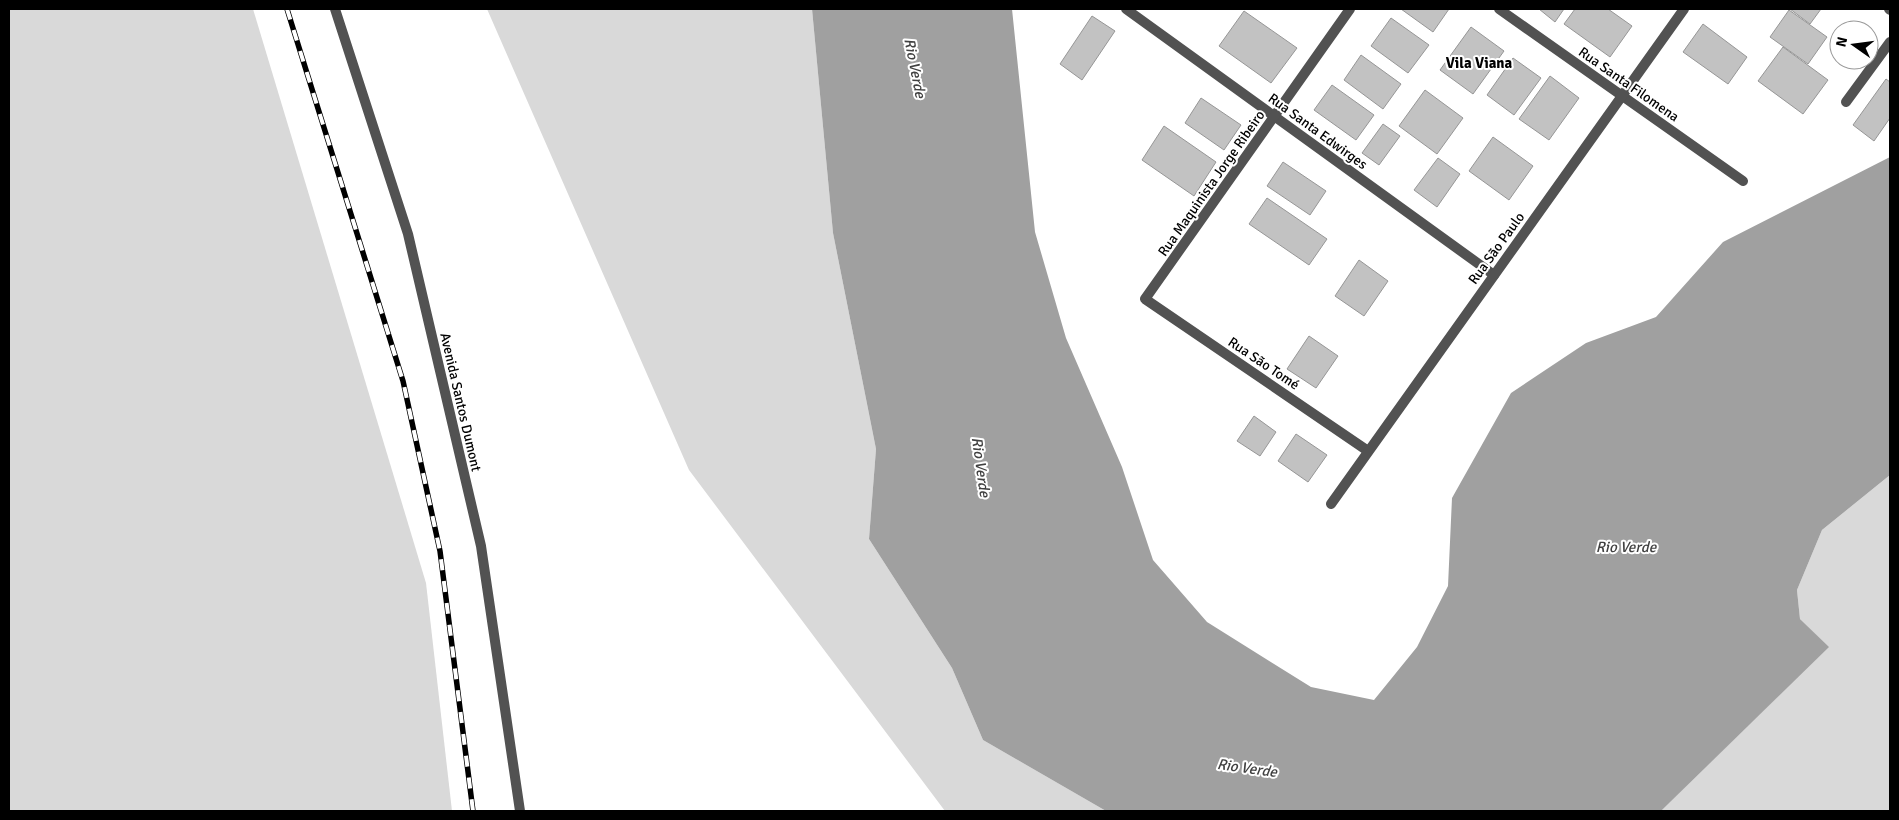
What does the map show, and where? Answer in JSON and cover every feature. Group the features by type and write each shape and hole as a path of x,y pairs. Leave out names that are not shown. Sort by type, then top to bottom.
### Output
{"street":[{"name":"Avenida Santos Dumont","path":"335,9 408,234 481,546 520,811"},
{"name":"Rua Santa Edwirges","path":"1126,9 1494,275"},
{"name":"Rua Maquinista Jorge Ribeiro","path":"1145,299 1350,9"},
{"name":"Rua Santa Filomena","path":"1499,9 1743,181"},
{"name":"Rua São Paulo","path":"1331,504 1684,9"},
{"path":"1846,102 1890,42"},
{"name":"Rua São Tomé","path":"1145,299 1368,451"}],"shaded area":[{"path":"9,9 253,9 426,583 452,811 9,811"},
{"path":"487,9 812,9 833,233 876,449 869,539 952,668 983,740 1106,811 945,811 689,470"},
{"path":"1890,475 1890,811 1661,811 1828,647 1800,619 1797,590 1822,530"}],"water":[{"name":"Rio Verde","path":"812,9 1012,9 1035,232 1066,338 1122,467 1153,560 1207,622 1311,687 1374,700 1417,647 1448,586 1452,498 1511,393 1586,343 1656,317 1723,242 1890,157 1890,475 1822,530 1797,590 1800,619 1829,647 1661,811 1106,811 983,740 952,668 869,539 876,449 833,233"}],"building":[{"path":"1401,9 1449,9 1433,32"},
{"path":"1539,9 1564,9 1555,22"},
{"path":"1575,9 1608,9 1632,26 1610,57 1564,24"},
{"path":"1790,9 1821,9 1810,24"},
{"path":"1789,10 1827,37 1808,64 1770,37"},
{"path":"1244,11 1297,48 1271,83 1219,46"},
{"path":"1092,16 1115,31 1082,80 1060,64"},
{"path":"1391,18 1429,45 1408,73 1371,46"},
{"path":"1703,24 1747,57 1728,84 1683,52"},
{"path":"1471,27 1504,51 1473,94 1440,70"},
{"path":"1783,47 1828,80 1803,114 1758,81"},
{"path":"1361,55 1401,84 1383,109 1344,80"},
{"path":"1513,58 1541,78 1514,115 1487,95"},
{"path":"1550,76 1579,98 1549,140 1519,119"},
{"path":"1886,79 1890,82 1890,118 1874,141 1853,125"},
{"path":"1332,85 1374,115 1356,140 1314,110"},
{"path":"1425,90 1463,118 1437,154 1399,126"},
{"path":"1201,98 1241,125 1224,150 1185,123"},
{"path":"1383,124 1400,136 1379,165 1362,153"},
{"path":"1164,126 1216,162 1194,196 1142,160"},
{"path":"1493,137 1533,166 1509,200 1469,171"},
{"path":"1438,158 1460,174 1437,207 1414,190"},
{"path":"1283,162 1326,191 1310,215 1267,186"},
{"path":"1267,198 1327,239 1309,265 1249,224"},
{"path":"1359,260 1388,281 1364,316 1335,296"},
{"path":"1309,336 1338,356 1316,388 1287,369"},
{"path":"1254,416 1276,432 1260,456 1237,441"},
{"path":"1296,434 1327,455 1308,482 1278,461"}],"railway":[{"path":"287,9 403,381 440,551 473,811"}],"district":[{"name":"Vila Viana","path":"1479,63"}]}
